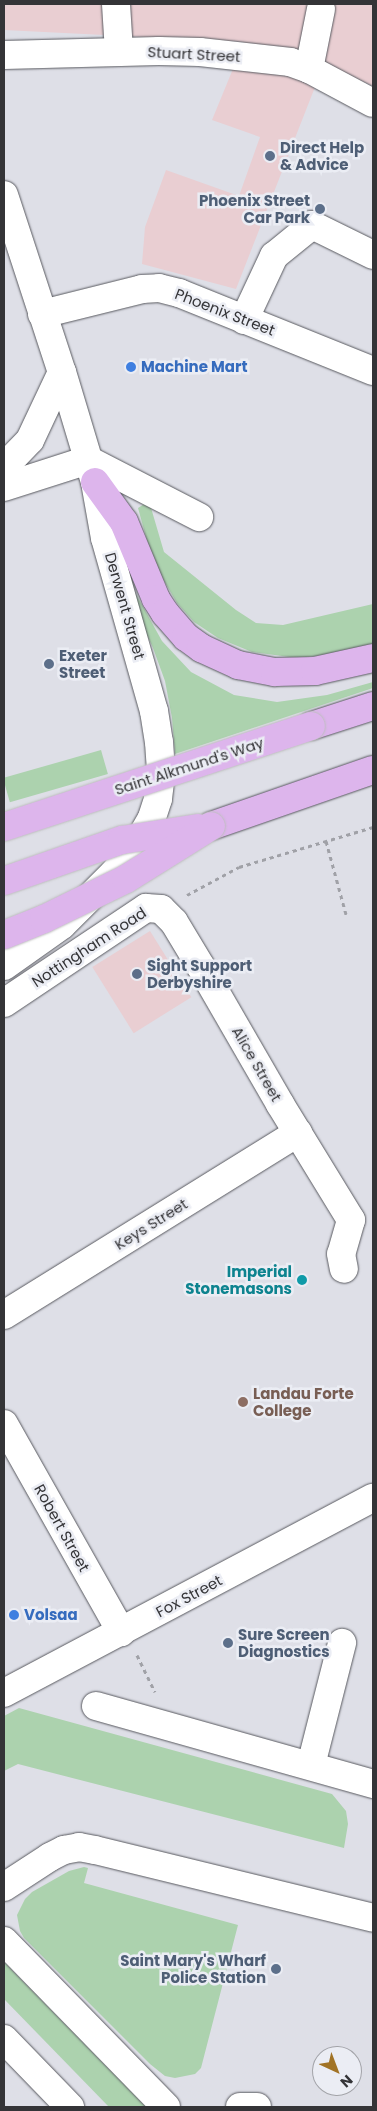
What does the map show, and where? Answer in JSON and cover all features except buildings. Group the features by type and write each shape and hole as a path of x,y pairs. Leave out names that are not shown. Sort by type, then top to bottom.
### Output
{"main road":[{"path":"91,471 124,522 156,599 165,613 186,637 201,648 238,666 275,672 316,671 373,658"},
{"name":"Saint Alkmund's Way","path":"4,827 373,706"},
{"path":"4,881 122,840 211,826 373,770"},
{"path":"4,935 44,919 126,879 211,826"}],"street":[{"path":"116,4 119,52"},
{"path":"309,69 321,9"},
{"name":"Stuart Street","path":"4,55 200,52 290,62 309,69 373,104"},
{"name":"Derwent Street","path":"4,195 62,372 91,471 105,538 154,711 160,755 158,799 144,832 113,874 62,925 4,966"},
{"path":"244,320 274,256 312,225 373,255"},
{"name":"Phoenix Street","path":"42,314 142,289 159,288 179,293 373,372"},
{"path":"4,466 30,440 62,372"},
{"path":"4,487 91,471 199,517"},
{"name":"Nottingham Road","path":"4,1003 146,908 161,909"},
{"name":"Alice Street","path":"161,909 174,922 351,1220 341,1254 344,1269"},
{"name":"Keys Street","path":"4,1315 298,1133"},
{"name":"Robert Street","path":"4,1424 121,1632"},
{"name":"Fox Street","path":"4,1693 373,1498"},
{"path":"311,1765 342,1643"},
{"path":"96,1706 373,1784"},
{"path":"4,1887 50,1857 64,1850 79,1848 95,1850 372,1913"},
{"path":"4,1942 166,2107"},
{"path":"4,2039 70,2107"},
{"path":"240,2107 257,2107"}],"path":[{"name":"Nottingham Road","path":"161,909 239,867 373,827"},
{"path":"326,841 346,914"}],"shaded area":[{"path":"4,4 373,4 373,86 324,64 236,289 142,264 145,227 166,170 239,196 260,137 212,120 244,42 4,30"},
{"name":"Sight Support Derbyshire","path":"150,931 191,997 134,1033 92,967"}],"green space":[{"path":"149,501 164,552 236,610 256,623 283,625 373,604 373,644 343,653 297,658 252,652 218,638 194,622 177,603 153,562 138,508"},
{"path":"126,576 162,641 191,672 234,695 277,702 327,695 373,682 373,688 175,754 172,718 165,681 153,648 134,607"},
{"path":"101,750 108,774 10,802 4,778"},
{"path":"19,1708 332,1794 346,1811 348,1824 344,1848 18,1764 4,1771 4,1716"},
{"path":"84,1867 88,1868 84,1883 238,1925 201,2068 195,2074 175,2078 165,2076 150,2064 24,1938 20,1931 17,1915 25,1899 32,1892 69,1871"},
{"path":"4,1962 146,2107 109,2107 4,1999"}],"place":[{"name":"Direct Help & Advice","path":"270,156"},
{"name":"Phoenix Street Car Park","path":"320,209"},
{"name":"Machine Mart","path":"131,367"},
{"name":"Exeter Street","path":"49,664"},
{"name":"Sight Support Derbyshire","path":"137,974"},
{"name":"Imperial Stonemasons","path":"302,1280"},
{"name":"Landau Forte College","path":"243,1402"},
{"name":"Volsaa","path":"14,1615"},
{"name":"Sure Screen Diagnostics","path":"228,1643"},
{"name":"Saint Mary's Wharf Police Station","path":"276,1969"}]}
